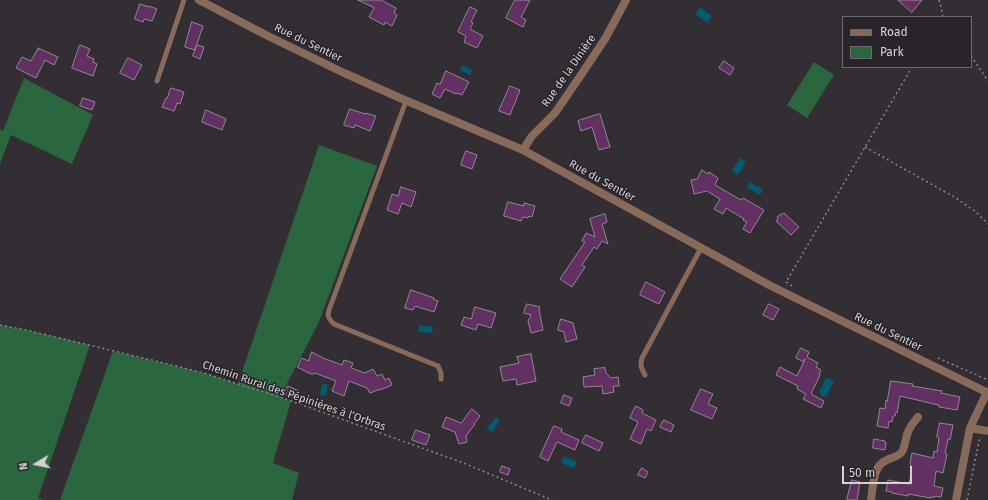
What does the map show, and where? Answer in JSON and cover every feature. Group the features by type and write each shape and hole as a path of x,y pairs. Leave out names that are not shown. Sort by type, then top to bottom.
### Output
{"street":[{"name":"Rue du Sentier","path":"199,0 342,72 406,101 524,150 769,285 987,393"},
{"name":"Rue de la Dinière","path":"524,150 532,136 555,113 581,76 605,39 626,0"},
{"path":"956,500 970,428 987,393"},
{"path":"871,500 876,472 880,463 901,453 908,432 918,417"},
{"path":"970,428 985,431"}],"lane":[{"path":"157,81 184,0"},
{"path":"406,101 328,313 329,319 334,324 438,366 441,373 441,379"},
{"path":"645,375 641,369 640,363 642,358 701,248"}],"path":[{"path":"939,0 942,16"},
{"path":"972,57 988,81"},
{"path":"792,286 786,282 911,68"},
{"path":"865,147 956,198 976,212 988,224"},
{"name":"Chemin Rural des Pépinières à l’Orbras","path":"0,325 204,373 252,388 454,460 552,500"},
{"path":"933,356 988,380"},
{"path":"967,500 985,431"}],"green space":[{"path":"814,62 834,75 807,118 787,105"},
{"path":"24,78 93,115 72,164 11,135 0,164 0,129 3,131"},
{"path":"319,145 377,166 319,322 280,397 291,401 273,463 299,473 292,500 60,500 113,351 204,373 238,384"},
{"path":"0,325 90,345 38,498 43,500 0,500"}],"water":[{"path":"700,7 712,16 707,23 695,14"},
{"path":"462,65 472,70 470,75 460,70"},
{"path":"740,158 746,162 738,175 732,171"},
{"path":"750,182 763,190 760,195 747,187"},
{"path":"419,325 433,327 432,333 418,332"},
{"path":"826,378 834,381 827,396 821,396 821,393 819,392"},
{"path":"322,384 328,385 326,396 320,395"},
{"path":"496,417 500,421 492,432 487,428"},
{"path":"564,456 577,462 574,468 561,463"}],"building":[{"path":"358,0 381,0 396,8 394,13 397,15 392,26 385,22 384,25 369,17 374,8"},
{"path":"515,0 530,0 521,17 526,20 523,27 506,18"},
{"path":"898,0 922,0 912,12"},
{"path":"140,4 157,9 152,21 144,19 143,22 135,19"},
{"path":"470,7 477,10 471,22 473,23 470,29 483,36 477,48 464,42 466,36 458,32"},
{"path":"192,22 203,26 195,50 185,47"},
{"path":"80,45 90,49 87,56 94,59 93,62 97,64 93,76 72,68"},
{"path":"197,45 204,47 200,59 193,56"},
{"path":"38,48 58,57 54,65 45,60 36,78 16,68 22,57 31,61"},
{"path":"128,58 142,65 134,80 120,73"},
{"path":"724,61 734,68 730,75 719,68"},
{"path":"446,71 469,82 462,95 445,89 440,98 432,94 437,83 440,84"},
{"path":"510,86 520,90 510,115 499,111"},
{"path":"171,88 184,92 180,104 177,103 174,111 162,107"},
{"path":"83,98 95,102 92,110 80,106"},
{"path":"350,109 376,116 370,131 355,125 354,128 344,125"},
{"path":"206,110 226,119 222,130 202,122"},
{"path":"600,114 610,147 599,150 592,127 581,131 578,121"},
{"path":"466,151 477,155 472,169 461,165"},
{"path":"702,170 708,174 709,172 718,178 715,185 741,200 743,198 764,210 750,233 743,229 747,222 743,220 744,219 726,208 723,214 714,209 720,199 707,191 694,194 691,180 697,179"},
{"path":"401,187 416,192 411,207 402,203 398,214 387,210 392,194 398,196"},
{"path":"508,202 524,206 524,203 535,206 532,217 523,217 521,221 504,216"},
{"path":"784,213 799,227 791,235 776,221 778,219 777,217"},
{"path":"605,214 607,222 602,224 608,244 602,241 597,249 594,247 582,265 585,267 572,287 560,279 585,242 582,241 586,233 595,237 590,219"},
{"path":"646,282 665,292 659,304 640,295"},
{"path":"411,290 434,298 433,299 438,301 434,312 415,306 413,310 405,308"},
{"path":"527,304 540,307 539,309 543,330 531,333 528,321 531,315 524,313"},
{"path":"769,304 779,309 773,320 763,315"},
{"path":"475,307 496,313 491,328 478,324 476,330 461,325 464,317 471,319"},
{"path":"561,319 573,323 577,339 566,342 564,332 558,330"},
{"path":"801,348 809,352 807,357 818,363 816,367 821,370 811,394 824,401 821,408 803,399 806,394 797,389 798,386 776,375 780,367 797,376 804,362 796,358"},
{"path":"312,352 342,365 344,360 353,363 351,368 365,373 373,369 377,376 382,374 385,380 389,378 392,385 370,393 367,388 349,381 344,396 332,391 336,381 315,373 311,374 297,367 302,358 308,361"},
{"path":"531,354 536,381 517,385 516,379 503,381 500,367 519,363 517,357"},
{"path":"605,368 606,373 611,378 618,377 619,386 613,386 614,392 603,394 602,386 584,387 583,377 595,375 594,369"},
{"path":"891,381 913,384 912,386 942,391 941,393 960,397 957,410 939,407 939,405 900,396 897,413 896,412 895,416 893,416 892,422 889,421 888,428 877,426 880,408 885,409"},
{"path":"288,386 299,391 295,398 284,394"},
{"path":"701,389 713,394 708,404 717,408 712,419 691,410"},
{"path":"564,395 572,398 569,406 561,403"},
{"path":"636,406 643,410 642,413 656,420 651,431 647,429 641,444 630,439 638,422 630,418"},
{"path":"472,409 480,416 466,436 467,442 459,444 455,432 442,427 446,417 461,423"},
{"path":"664,420 674,425 671,432 660,427"},
{"path":"940,423 953,425 950,440 948,439 945,453 947,454 943,473 936,471 934,486 943,488 941,497 935,496 931,498 908,494 908,496 886,491 888,480 909,484 912,468 910,468 910,463 912,453 933,458 934,451 937,452 939,438 937,437"},
{"path":"554,426 562,429 561,432 579,440 575,450 557,442 548,461 540,457"},
{"path":"416,430 430,435 426,445 412,440"},
{"path":"586,435 603,443 599,451 582,443"},
{"path":"874,439 885,441 885,450 873,448"},
{"path":"502,466 510,469 508,475 500,472"},
{"path":"642,468 648,472 645,478 638,475"},
{"path":"852,480 860,482 857,500 847,500"}]}
